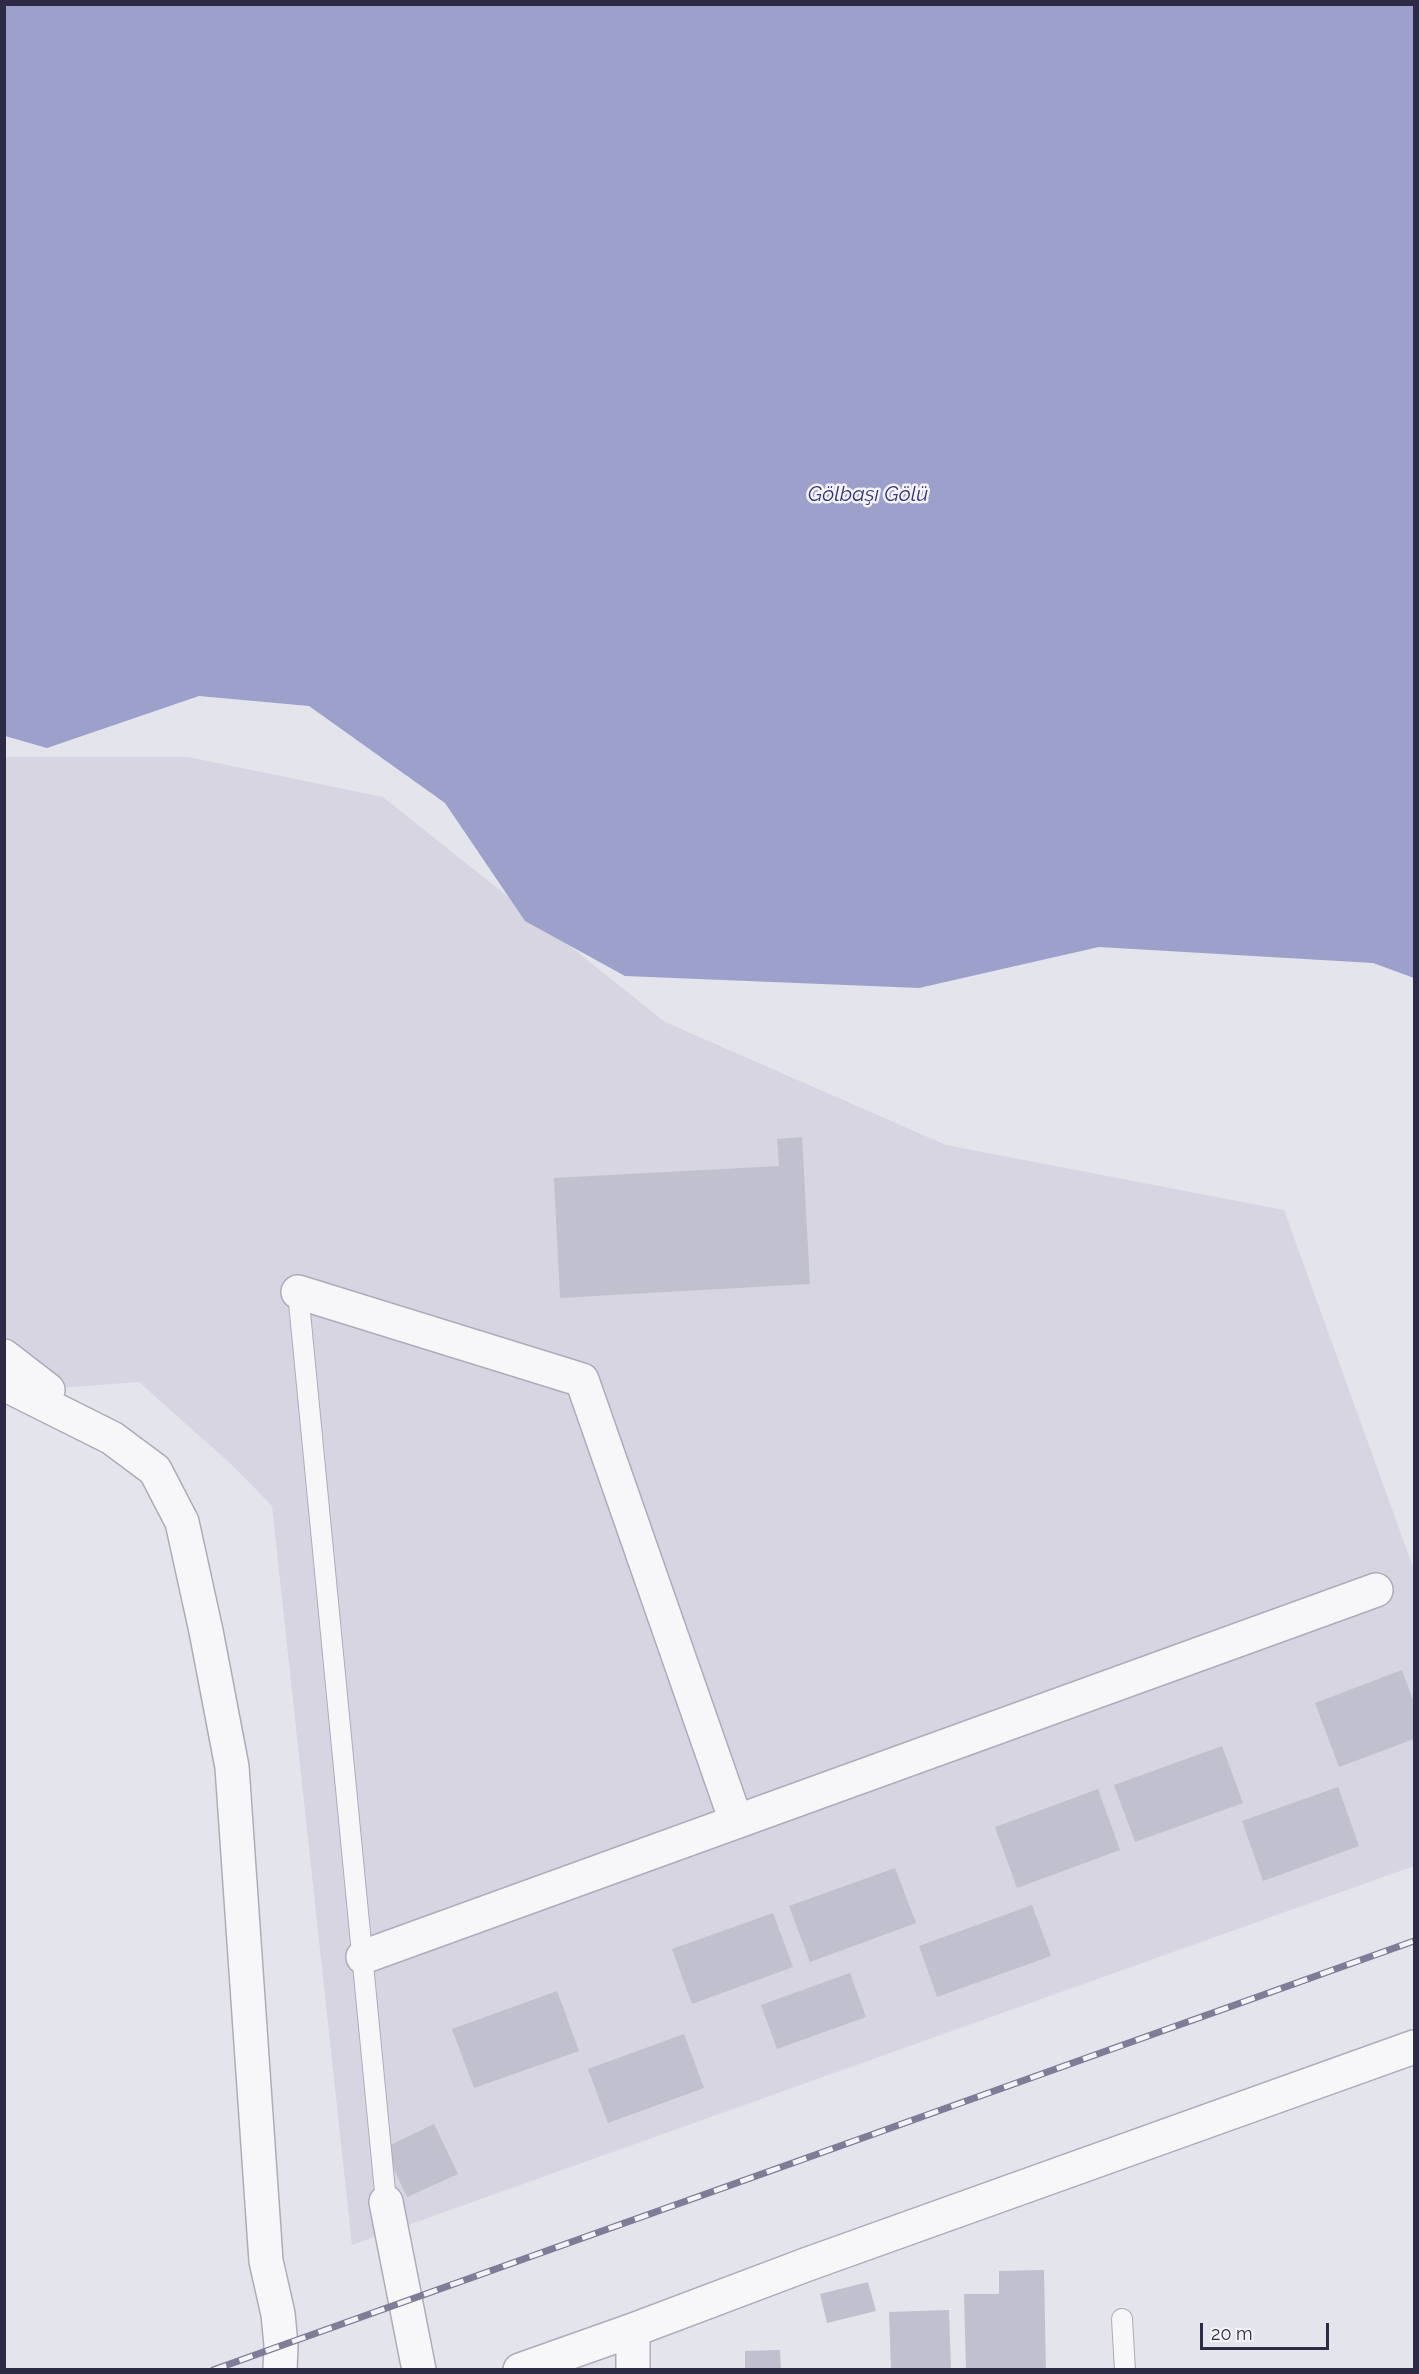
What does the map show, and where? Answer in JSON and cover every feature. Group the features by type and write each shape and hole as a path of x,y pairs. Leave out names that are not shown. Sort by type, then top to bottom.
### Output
{"street":[{"path":"298,1292 582,1380 736,1821"},
{"path":"4,1356 155,1470 182,1522 232,1767 266,2261 278,2314 281,2345 280,2370"},
{"path":"4,1384 112,1438"},
{"path":"363,1957 1376,1590"},
{"path":"520,2370 1414,2047"},
{"path":"386,2202 419,2370"},
{"path":"633,2330 633,2370"}],"lane":[{"path":"298,1292 386,2202"},
{"path":"1122,2319 1125,2370"}],"shaded area":[{"path":"5,757 188,757 383,797 665,1022 946,1145 1284,1210 1414,1570 1414,1866 352,2245 272,1506 232,1465 139,1382 5,1392"}],"water":[{"name":"Gölbaşı Gölü","path":"4,5 1414,5 1414,978 1373,963 1099,947 919,988 625,976 525,921 445,803 309,706 199,696 47,748 5,736"}],"building":[{"path":"802,1137 810,1284 560,1298 554,1178 779,1166 777,1139"},
{"path":"1402,1670 1414,1703 1414,1739 1339,1767 1315,1703"},
{"path":"1222,1746 1243,1803 1135,1842 1114,1785"},
{"path":"1338,1787 1359,1846 1263,1881 1242,1821"},
{"path":"1098,1789 1120,1850 1017,1888 995,1827"},
{"path":"895,1868 916,1923 810,1962 789,1906"},
{"path":"1032,1905 1051,1956 937,1997 919,1946"},
{"path":"773,1913 793,1967 692,2004 672,1949"},
{"path":"850,1973 866,2017 777,2049 761,2005"},
{"path":"557,1991 579,2051 474,2088 452,2029"},
{"path":"684,2034 704,2088 608,2123 588,2069"},
{"path":"434,2124 458,2174 407,2197 384,2148"},
{"path":"1044,2270 1046,2370 966,2370 964,2294 999,2294 999,2271"},
{"path":"868,2282 876,2311 827,2323 820,2294"},
{"path":"949,2310 951,2370 891,2370 889,2312"},
{"path":"780,2350 781,2370 745,2370 745,2351"}],"railway":[{"path":"213,2370 1414,1941"}]}
